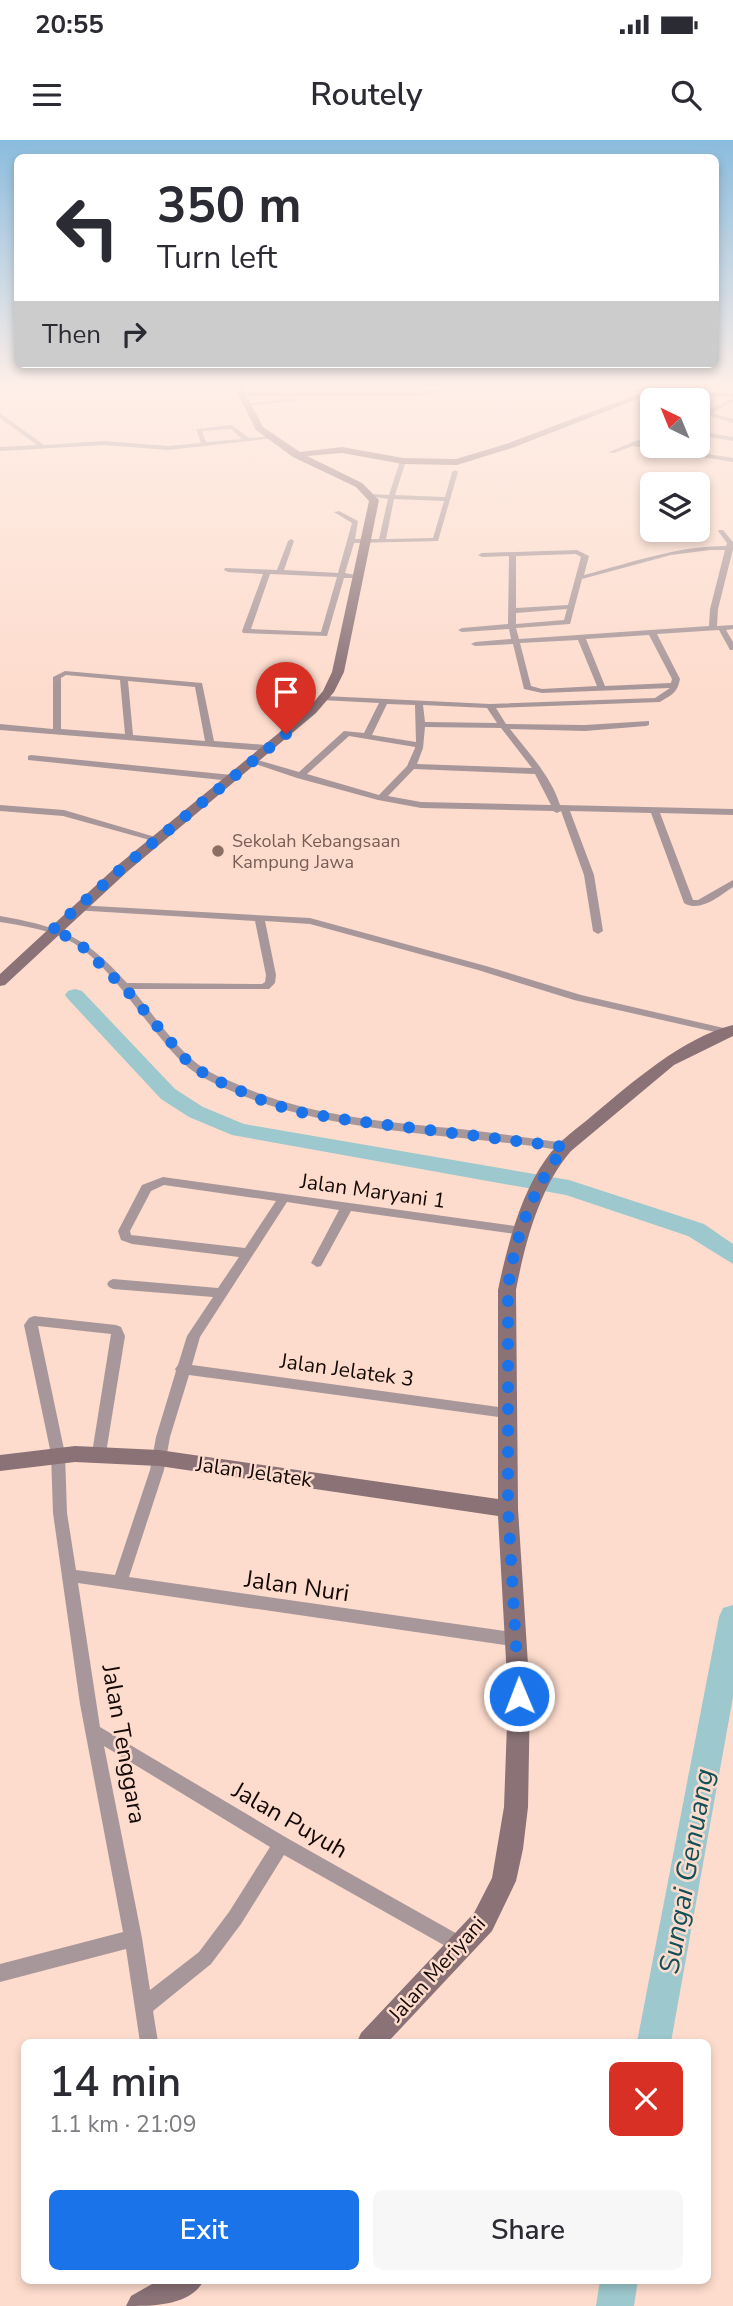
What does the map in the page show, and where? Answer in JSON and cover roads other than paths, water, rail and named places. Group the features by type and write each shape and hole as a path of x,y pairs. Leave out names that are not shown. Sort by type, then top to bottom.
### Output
{"street":[{"path":"0,982 76,908 324,698 338,673 356,576 374,503 372,496 360,486"},
{"path":"382,541 396,486"},
{"path":"351,541 436,540 450,486"},
{"path":"372,496 445,499"},
{"path":"267,572 246,631 323,635 356,522 337,512"},
{"path":"721,531 729,538 730,548 718,588 717,628 733,648"},
{"path":"279,573 291,541"},
{"path":"578,578 640,559 730,548"},
{"path":"461,630 566,622 585,556 581,552 482,555"},
{"path":"513,554 512,626 527,687 538,691 676,685"},
{"path":"228,570 356,576"},
{"path":"512,611 570,607"},
{"path":"475,644 733,627"},
{"path":"324,698 490,706 657,700 670,695 676,685 673,668 652,633"},
{"path":"581,637 602,688"},
{"path":"57,731 57,675 65,673 200,686 210,743"},
{"path":"124,679 129,737"},
{"path":"572,690 576,704"},
{"path":"367,736 384,702"},
{"path":"381,798 414,766 421,724 419,703"},
{"path":"490,706 502,728 549,789 561,810 589,876 598,930"},
{"path":"547,706 558,727"},
{"path":"421,724 502,728 615,727 646,723"},
{"path":"0,727 266,748"},
{"path":"300,776 344,735 419,745"},
{"path":"31,758 232,778"},
{"path":"251,761 381,798 421,805 733,812"},
{"path":"414,766 536,771"},
{"path":"0,808 64,813 158,839"},
{"path":"655,812 689,903 700,903 733,883"},
{"path":"76,908 317,923 482,968 578,998 731,1031"},
{"path":"123,986 265,987 270,983 271,975 259,918"},
{"path":"0,919 75,941 123,986 187,1061 209,1077 259,1099 294,1111 340,1119 565,1147"},
{"name":"Jalan Meriyani","path":"373,2039 462,1946 495,1902 511,1849 516,1807 518,1640 508,1509 507,1297 509,1276 522,1231 552,1162 565,1147 668,1062 731,1031"},
{"path":"219,1189 163,1181 153,1183 140,1199 124,1231 125,1237 182,1248 247,1253"},
{"name":"Jalan Maryani 1","path":"219,1189 522,1231"},
{"path":"120,1583 159,1458 182,1368 194,1336 284,1198"},
{"path":"317,1263 346,1207"},
{"path":"113,1283 220,1293"},
{"name":"Jalan Tenggara","path":"99,1453 118,1336 116,1330 40,1320 31,1325 58,1454 60,1513 69,1575 149,2039"},
{"name":"Jalan Jelatek 3","path":"182,1368 506,1413"},
{"name":"Jalan Jelatek","path":"0,1463 58,1454 99,1453 159,1458 508,1509"},
{"name":"Jalan Nuri","path":"69,1575 518,1640"},
{"name":"Jalan Puyuh","path":"96,1732 281,1844 462,1946"},
{"path":"144,2007 205,1958 235,1918 281,1844"},
{"path":"0,1973 133,1938"},
{"path":"141,2306 181,2284"}],"waterway":[{"path":"75,995 168,1094 196,1112 240,1130 569,1188 696,1230 733,1256"},
{"name":"Sungai Genuang","path":"655,2039 733,1617"},
{"name":"Sungai Genuang","path":"615,2306 618,2284"}],"place":[{"name":"Sekolah Kebangsaan Kampung Jawa","path":"218,851"}]}
